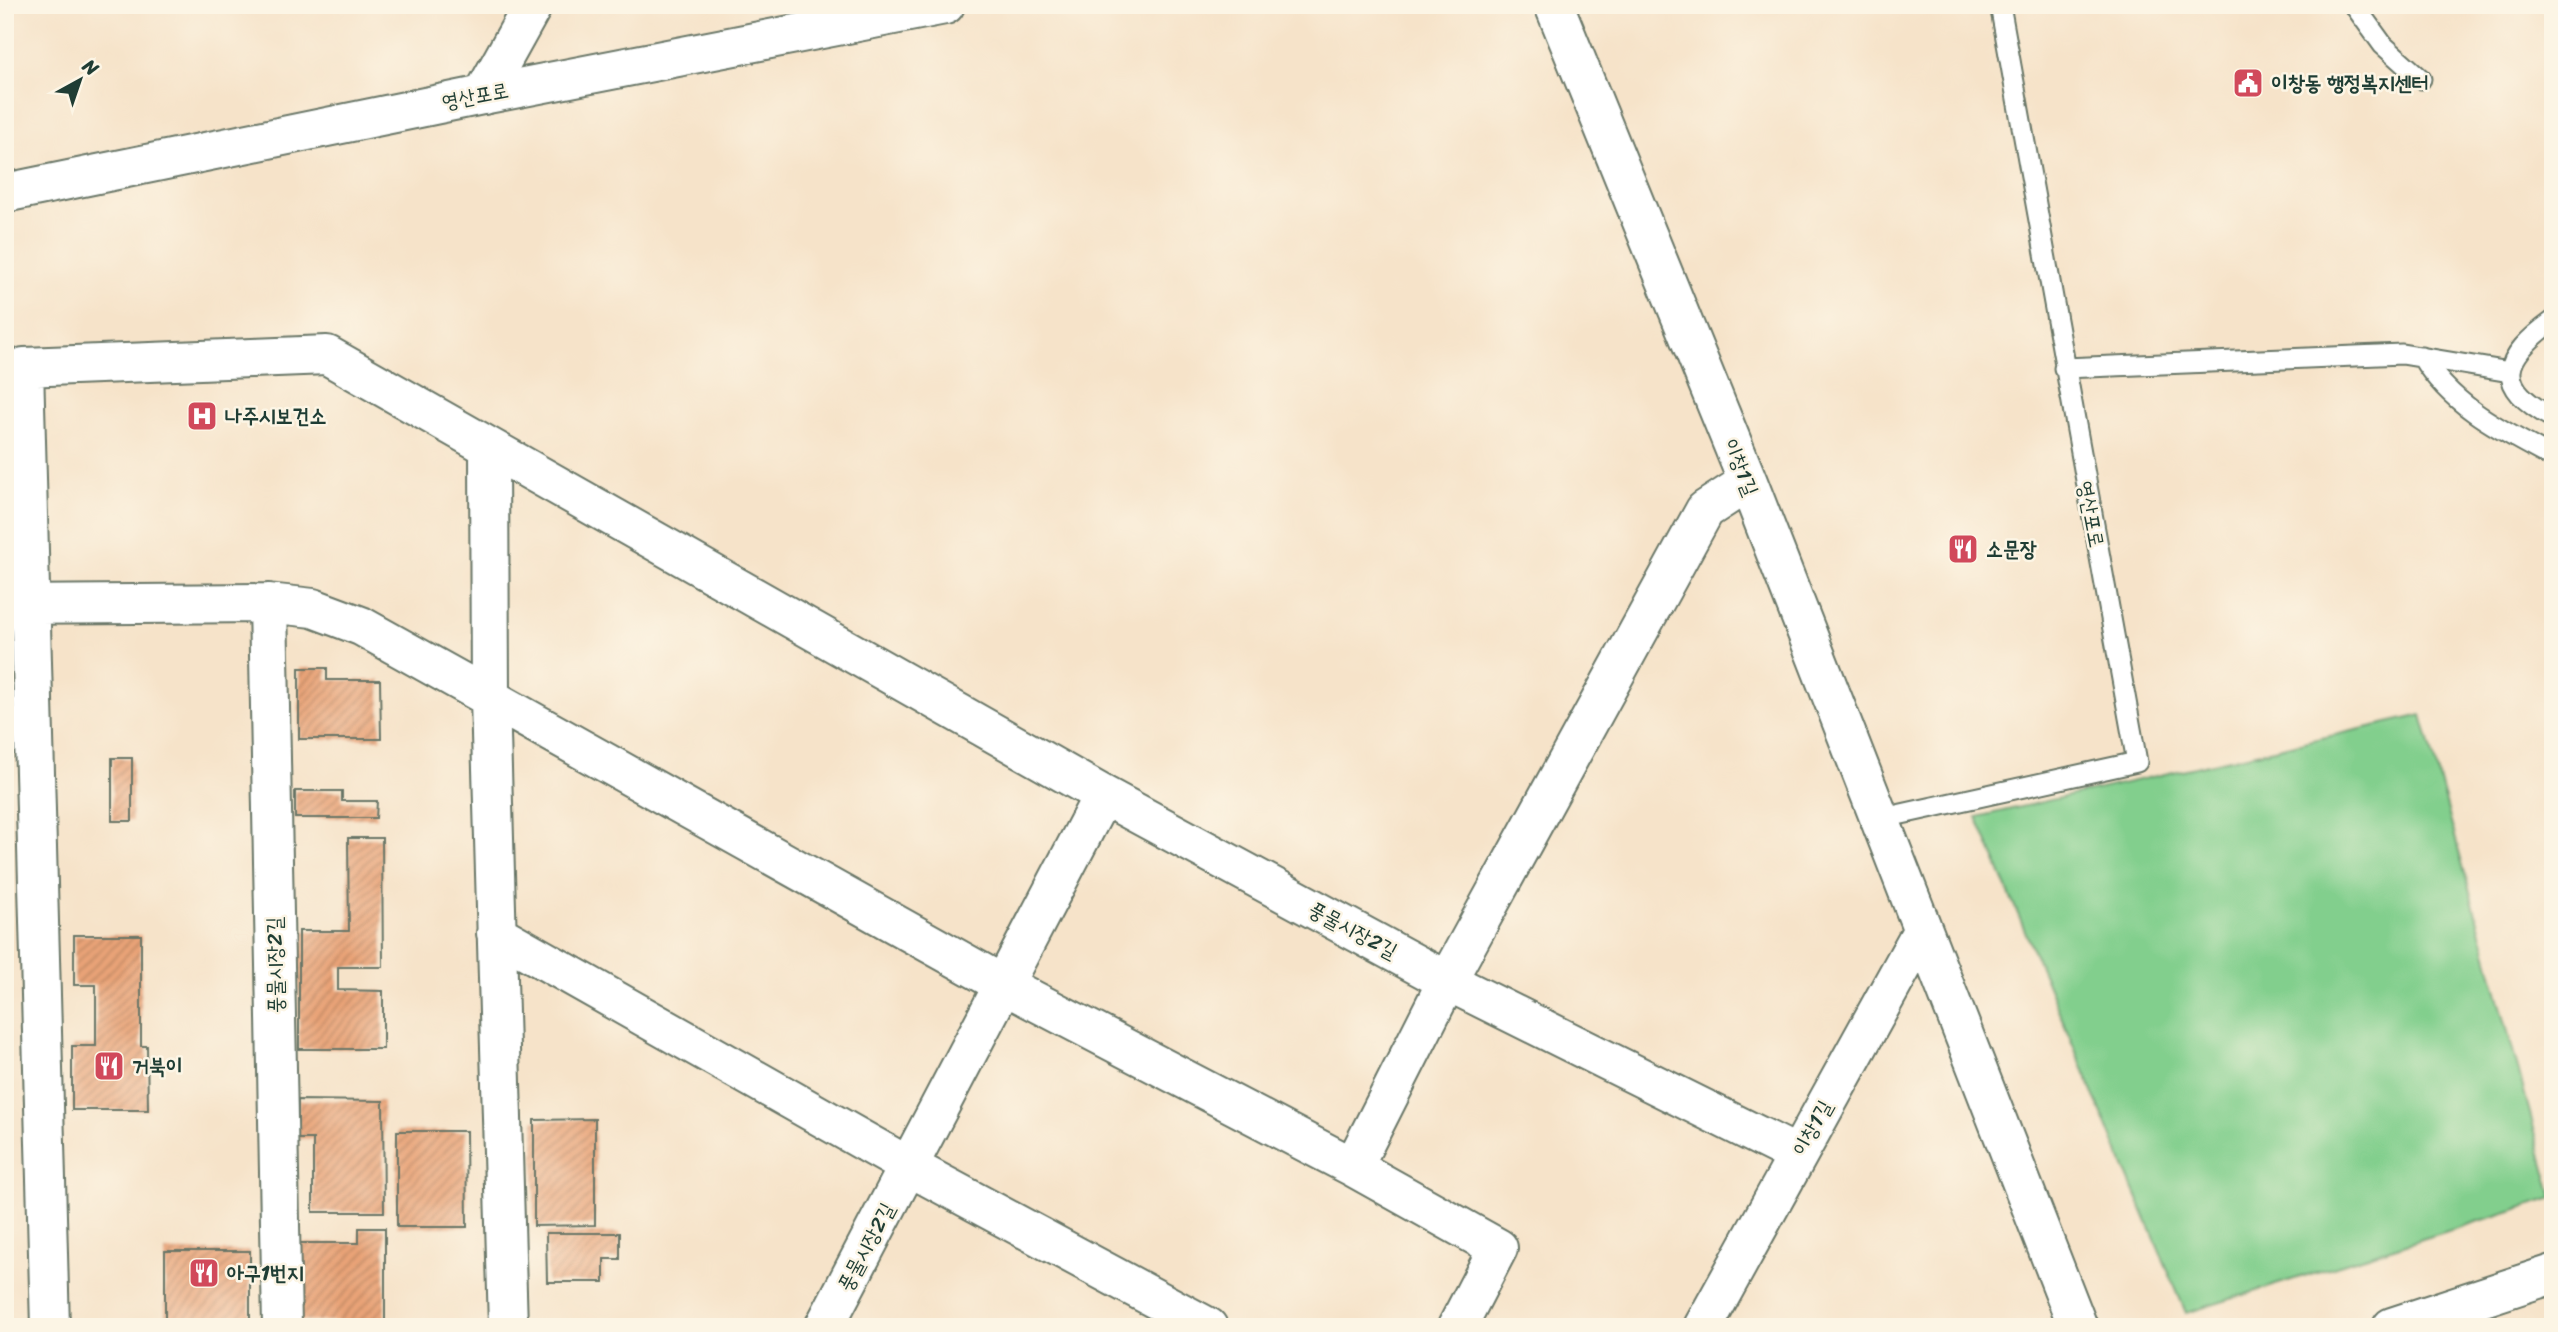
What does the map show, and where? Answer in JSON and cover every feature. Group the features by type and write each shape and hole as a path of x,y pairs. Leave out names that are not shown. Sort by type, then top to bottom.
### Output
{"street":[{"path":"483,94 533,5"},
{"name":"영산포로","path":"5,193 483,94 945,5"},
{"name":"이창1길","path":"1554,5 1748,482 2078,1327"},
{"path":"50,1327 18,605 24,367 327,355 1103,795"},
{"path":"489,448 490,699 508,1327"},
{"path":"1353,1167 1447,981 1704,510 1748,482"},
{"path":"18,605 268,603 313,608 361,626 1006,986 1353,1167 1498,1248 1457,1327"},
{"name":"풍물시장2길","path":"268,603 282,1327"},
{"name":"풍물시장2길","path":"824,1327 1006,986 1103,795 1447,981 1797,1155"},
{"name":"이창1길","path":"1703,1327 1922,931"},
{"path":"496,933 908,1166 1208,1327"},
{"path":"2392,1327 2553,1274"}],"lane":[{"name":"영산포로","path":"1879,819 2137,762 2000,5"},
{"path":"2354,5 2383,44 2421,79"},
{"path":"2553,321 2515,354 2510,372 2515,391 2526,404 2553,418"},
{"path":"2064,368 2402,354 2510,372"},
{"path":"2423,357 2436,381 2460,403 2495,427 2553,457"}],"green space":[{"path":"2422,715 2553,1198 2186,1313 1977,817"}],"building":[{"path":"299,668 327,668 327,680 380,680 381,739 299,739"},
{"path":"112,758 132,758 132,821 112,821"},
{"path":"295,791 342,791 342,801 377,801 376,818 295,818"},
{"path":"348,838 382,838 383,967 338,967 338,990 383,991 383,1049 299,1049 299,931 349,931"},
{"path":"74,935 141,935 141,1046 147,1046 148,1110 72,1110 72,1046 96,1046 96,985 74,985"},
{"path":"298,1100 383,1101 384,1212 313,1212 313,1139 298,1139"},
{"path":"595,1119 595,1225 534,1226 534,1120"},
{"path":"397,1131 466,1131 467,1227 397,1227"},
{"path":"359,1228 385,1228 385,1322 298,1321 297,1243 359,1243"},
{"path":"546,1233 620,1233 620,1259 604,1259 604,1282 547,1282"},
{"path":"165,1251 250,1251 250,1322 165,1322"}],"place":[{"name":"이창동 행정복지센터","path":"2248,83"},
{"name":"나주시보건소","path":"202,416"},
{"name":"소문장","path":"1963,549"},
{"name":"거북이","path":"109,1066"},
{"name":"아구1번지","path":"204,1273"}]}
